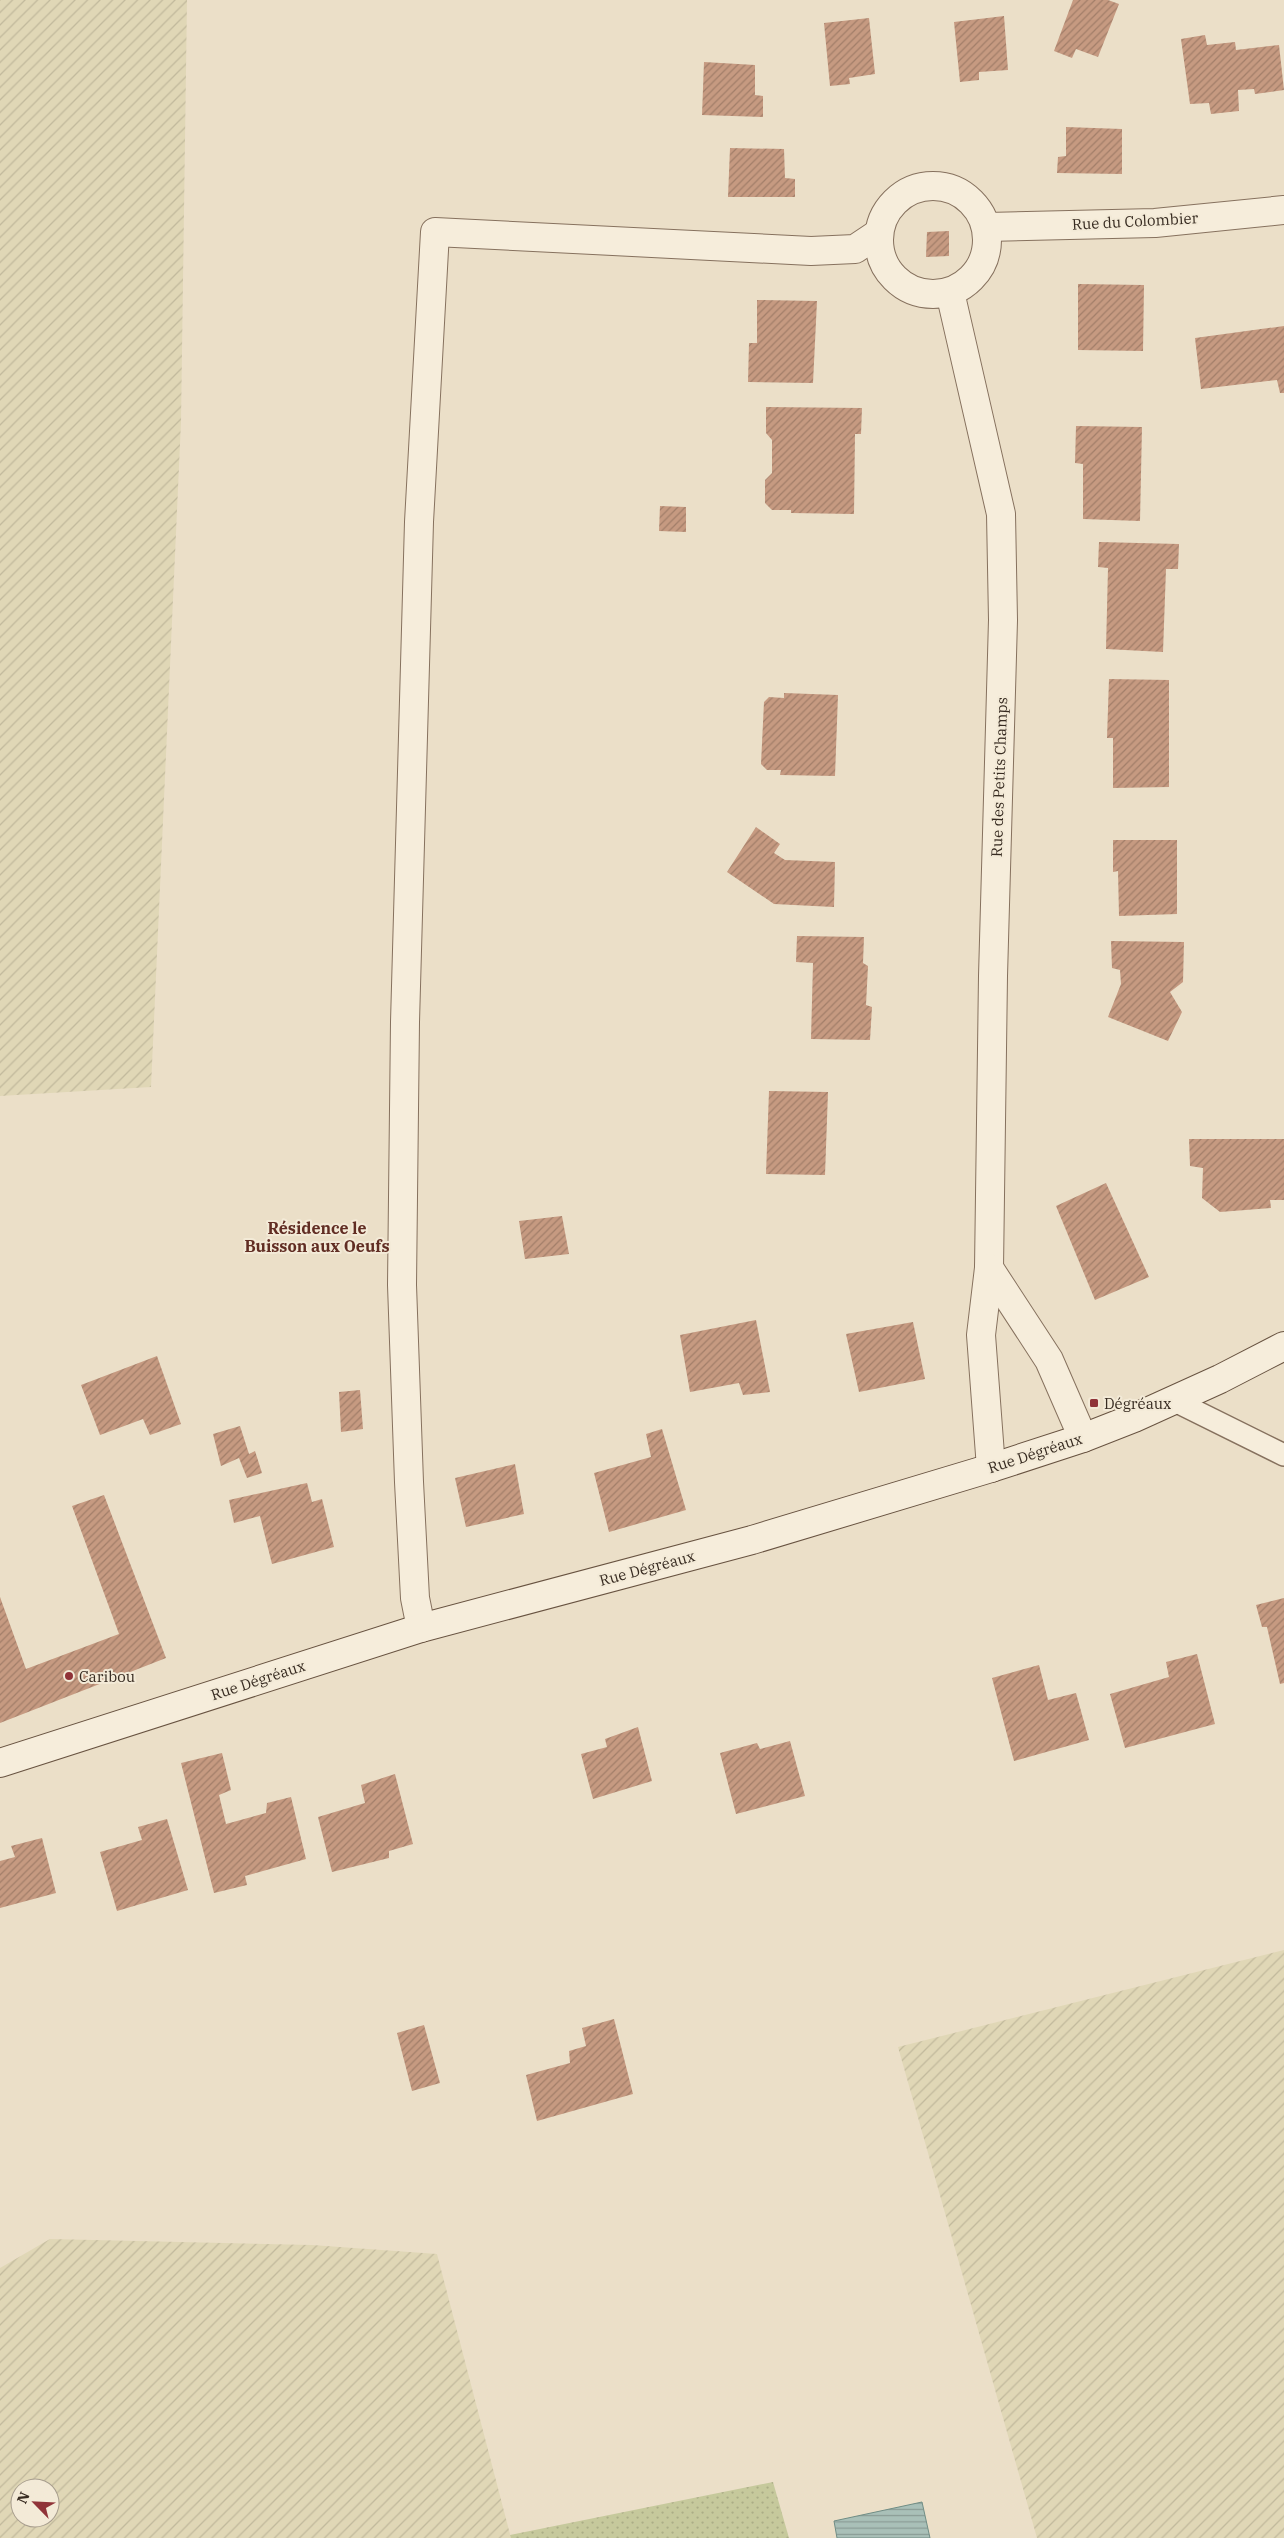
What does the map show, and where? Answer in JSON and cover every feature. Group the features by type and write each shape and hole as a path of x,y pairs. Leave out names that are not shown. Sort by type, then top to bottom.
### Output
{"street":[{"path":"930,185 949,187 966,196 979,210 987,227 988,244 984,259 976,273 965,284 950,292 928,294 908,289 891,275 880,255 879,233 884,215 895,200 911,189 930,185"},
{"name":"Rue du Colombier","path":"987,227 1155,223 1284,210"},
{"path":"421,1628 415,1598 409,1492 403,1295 405,1041 419,522 436,232 811,251 855,249 879,233"},
{"name":"Rue des Petits Champs","path":"950,292 1001,514 1003,620 993,976 989,1268 981,1335 992,1468"},
{"path":"989,1268 1050,1360 1082,1438"},
{"name":"Rue Dégréaux","path":"0,1763 421,1628 752,1540 992,1468 1082,1438 1173,1400 1220,1379 1284,1346"}],"lane":[{"path":"1173,1400 1284,1455"}],"shaded area":[{"path":"0,0 187,0 181,422 151,1087 0,1096"},
{"path":"1284,1950 1284,2538 1037,2538 898,2047"},
{"path":"50,2239 312,2245 437,2254 511,2538 0,2538 0,2268"}],"green space":[{"path":"773,2482 789,2538 511,2538 510,2535"}],"water":[{"path":"922,2502 930,2538 837,2538 834,2521"}],"building":[{"path":"1073,0 1108,0 1119,4 1098,57 1076,49 1072,58 1054,51"},
{"path":"1004,16 1008,70 979,72 979,80 960,82 954,22"},
{"path":"869,18 875,74 849,78 850,84 830,86 824,23"},
{"path":"1205,35 1207,45 1235,42 1236,50 1279,45 1284,90 1255,94 1254,89 1238,90 1239,111 1211,114 1209,103 1190,104 1181,39"},
{"path":"704,62 755,65 755,95 763,96 763,117 702,115"},
{"path":"1066,127 1122,129 1122,174 1057,173 1058,157 1066,156"},
{"path":"730,148 784,149 785,178 795,179 795,197 728,197"},
{"path":"949,231 949,256 926,257 927,232"},
{"path":"1078,284 1144,285 1143,351 1078,350"},
{"path":"757,300 817,301 813,383 748,382 749,343 757,343"},
{"path":"1284,326 1284,393 1280,393 1277,380 1201,389 1195,338"},
{"path":"766,407 862,408 861,434 855,434 854,514 791,513 791,510 772,510 765,503 765,480 772,473 772,440 766,433"},
{"path":"1076,426 1142,427 1140,521 1083,519 1083,464 1075,463"},
{"path":"660,506 686,507 686,532 659,531"},
{"path":"1099,542 1179,544 1178,569 1166,569 1163,652 1106,649 1108,568 1098,567"},
{"path":"1109,679 1169,680 1169,787 1113,788 1113,738 1107,738"},
{"path":"784,693 838,695 835,776 780,775 781,770 767,770 761,764 764,702 769,697 784,698"},
{"path":"756,827 780,844 774,853 785,860 835,862 834,907 774,904 727,872"},
{"path":"1113,840 1177,840 1177,914 1119,916 1118,871 1113,872"},
{"path":"797,936 864,937 863,963 868,966 866,1005 872,1007 870,1040 811,1039 813,963 796,962"},
{"path":"1111,941 1184,942 1183,982 1170,992 1182,1012 1168,1041 1108,1017 1121,984 1120,970 1112,968"},
{"path":"769,1091 828,1092 825,1175 766,1174"},
{"path":"1189,1139 1284,1139 1284,1200 1270,1200 1271,1208 1220,1212 1202,1198 1203,1168 1190,1166"},
{"path":"1106,1183 1149,1277 1095,1300 1056,1206"},
{"path":"562,1216 569,1254 525,1259 519,1221"},
{"path":"756,1320 770,1392 743,1395 739,1383 690,1392 680,1335"},
{"path":"913,1322 925,1379 859,1392 846,1334"},
{"path":"157,1356 181,1424 150,1435 143,1419 100,1435 81,1385"},
{"path":"360,1390 363,1429 341,1432 339,1392"},
{"path":"240,1426 249,1454 255,1451 262,1473 247,1478 239,1458 221,1466 213,1434"},
{"path":"662,1429 686,1510 609,1532 594,1473 651,1457 646,1434"},
{"path":"515,1464 524,1514 466,1527 455,1478"},
{"path":"307,1483 312,1502 322,1499 334,1547 272,1564 260,1516 234,1523 229,1500"},
{"path":"104,1495 166,1658 0,1723 0,1597 26,1669 119,1634 72,1506"},
{"path":"1284,1598 1284,1683 1280,1684 1267,1627 1262,1627 1256,1605"},
{"path":"1197,1654 1215,1724 1125,1748 1110,1694 1169,1677 1166,1662"},
{"path":"1039,1665 1048,1700 1076,1693 1089,1740 1014,1761 992,1678"},
{"path":"638,1727 652,1781 593,1799 581,1754 607,1747 605,1739"},
{"path":"790,1741 805,1796 736,1814 720,1753 757,1743 760,1749"},
{"path":"222,1753 231,1790 219,1795 226,1824 266,1813 267,1803 291,1797 306,1859 245,1876 247,1885 214,1893 181,1763"},
{"path":"395,1774 413,1844 389,1851 389,1858 332,1872 318,1817 365,1803 361,1785"},
{"path":"167,1819 188,1890 117,1911 100,1852 142,1840 138,1827"},
{"path":"42,1838 56,1893 0,1908 0,1861 15,1857 11,1846"},
{"path":"614,2019 633,2094 537,2121 526,2075 570,2063 569,2051 586,2046 582,2028"},
{"path":"424,2025 440,2083 412,2091 397,2033"}],"place":[{"name":"Dégréaux","path":"1094,1403"},
{"name":"Caribou","path":"69,1676"}],"district":[{"name":"Résidence le Buisson aux Oeufs","path":"317,1237"}]}
